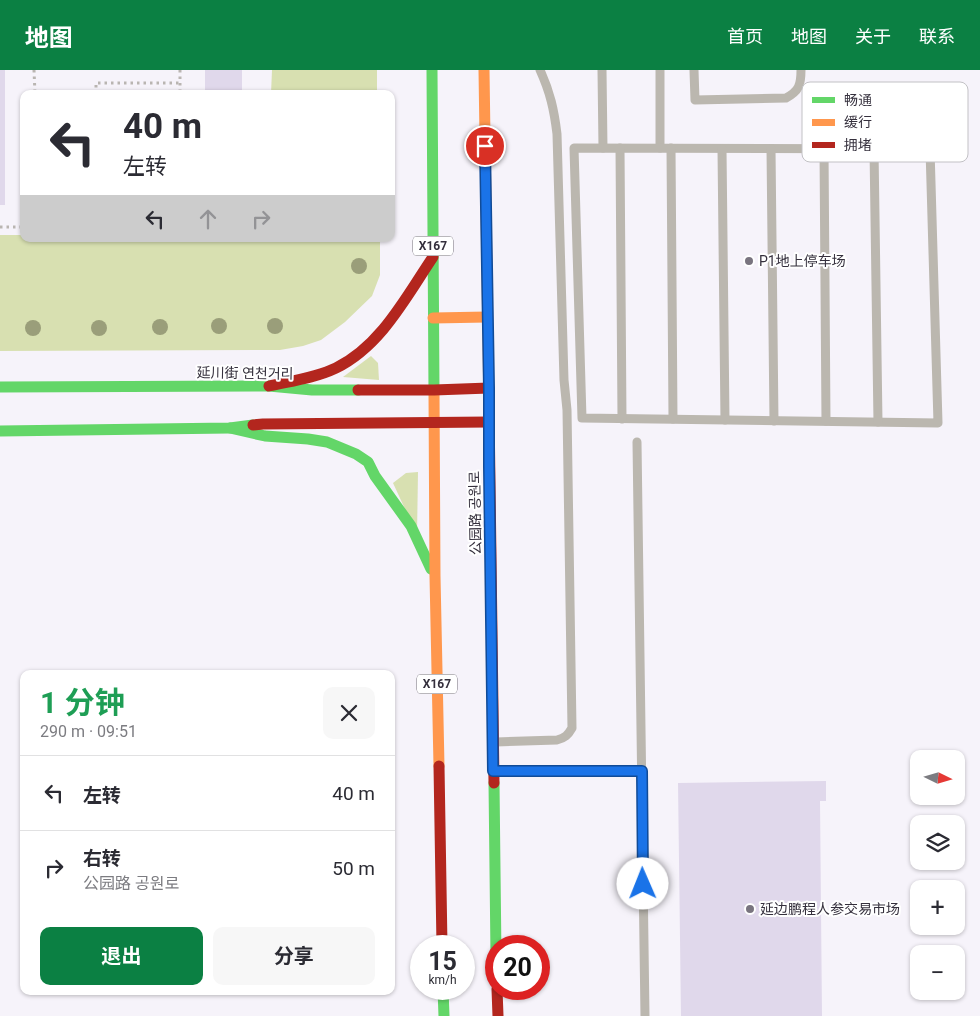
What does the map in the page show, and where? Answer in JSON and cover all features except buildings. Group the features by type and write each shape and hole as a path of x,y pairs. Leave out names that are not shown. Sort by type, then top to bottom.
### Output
{"main road":[{"name":"X167","path":"432,70 435,576 442,935"},
{"name":"公园路 공원로","path":"484,70 496,935"},
{"path":"269,386 336,368 362,351 388,324 433,257"},
{"path":"433,318 487,317"},
{"name":"延川街 연천거리","path":"0,387 269,386 312,390 489,388"},
{"path":"0,430 230,428 263,424 489,422"},
{"path":"230,428 265,436 327,442 344,448 368,462 411,526 435,576"},
{"path":"443,1000 444,1016"},
{"path":"497,1000 498,1016"}],"lane":[{"path":"493,742 557,740 564,738 572,728 567,410 564,380 557,134 549,91 540,70"},
{"path":"602,70 603,148"},
{"path":"660,70 660,148"},
{"path":"694,70 694,100 786,98 799,88 801,70"},
{"path":"802,149 574,148 582,418 938,423 930,162"},
{"path":"620,148 622,419"},
{"path":"671,148 673,420"},
{"path":"722,148 725,420"},
{"path":"771,149 774,421"},
{"path":"824,162 826,421"},
{"path":"874,162 878,422"},
{"path":"636,442 645,1016"},
{"path":"493,771 642,771"}],"path":[{"path":"34,70 34,90"},
{"path":"180,70 180,90"},
{"path":"96,90 96,83 180,82"},
{"path":"0,227 20,227"}],"green space":[{"path":"272,70 377,70 377,90 271,90"},
{"path":"0,235 20,235 20,242 380,242 380,275 372,296 345,322 321,340 303,346 280,350 0,351"},
{"path":"371,356 378,363 379,380 343,377"},
{"path":"418,472 417,535 393,483 406,473"}],"traffic: fast":[{"path":"432,70 434,393"},
{"path":"0,387 269,386 312,390 358,390"},
{"path":"0,431 230,428 253,425"},
{"path":"230,428 265,436 327,442 356,454 368,462 375,476 411,526 431,569"},
{"path":"494,783 496,935"},
{"path":"443,1000 444,1016"}],"traffic: slow":[{"path":"484,70 489,409"},
{"path":"433,318 487,317"},
{"path":"434,393 439,766"}],"traffic: jam":[{"path":"269,386 320,374 352,359 379,334 391,319 433,257"},
{"path":"358,390 489,388"},
{"path":"489,409 494,783"},
{"path":"253,425 489,422"},
{"path":"439,766 442,935"},
{"path":"497,1000 498,1016"}],"place":[{"name":"P1地上停车场","path":"749,261"},
{"name":"延边鹏程人参交易市场","path":"750,909"}],"route":[{"path":"485,146 493,771 642,771 643,884"}]}
